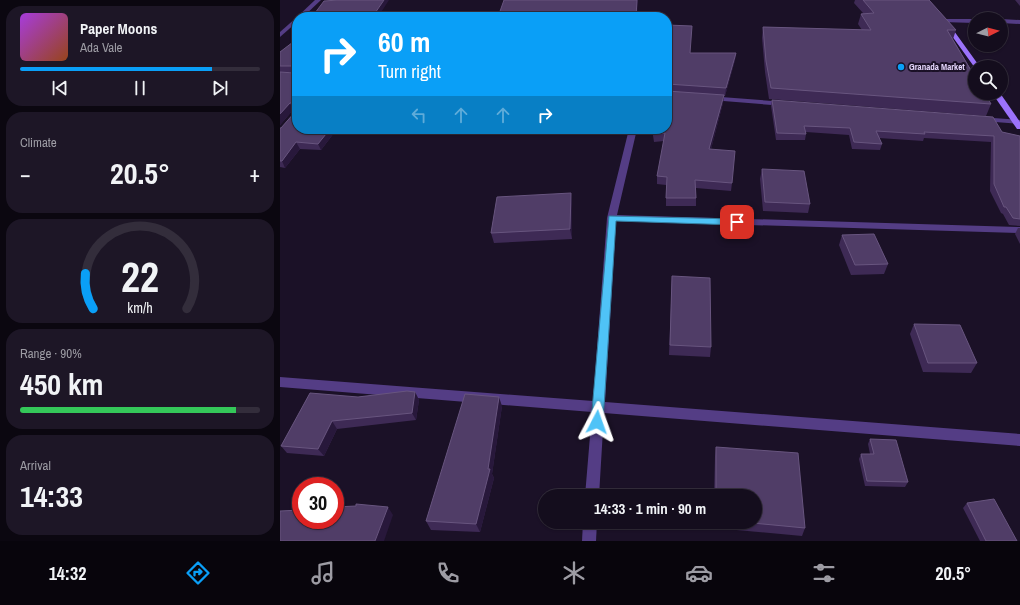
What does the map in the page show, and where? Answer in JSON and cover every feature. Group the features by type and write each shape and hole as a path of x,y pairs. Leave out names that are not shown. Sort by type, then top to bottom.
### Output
{"main road":[{"path":"942,18 972,60"},
{"path":"1001,100 1019,124"}],"street":[{"path":"305,12 318,0"},
{"path":"942,18 968,20"},
{"path":"1008,21 1020,22"},
{"path":"280,35 292,24"},
{"path":"707,98 794,105"},
{"path":"977,119 1019,124"},
{"path":"592,489 612,218 632,134"},
{"path":"612,218 1020,230"},
{"path":"280,382 1020,440"},
{"path":"589,541 590,529"}],"building":[{"path":"384,0 376,12 316,12 324,1"},
{"path":"504,0 637,0 636,12 500,12"},
{"path":"863,0 929,0 956,30 947,30 968,65 968,100 989,100 991,104 771,88 766,61 763,27 871,30 861,14 874,13"},
{"path":"672,25 692,26 690,53 736,53 726,88 672,84"},
{"path":"292,43 292,66 280,66 280,52"},
{"path":"280,72 292,73 292,103 290,103 280,114"},
{"path":"672,91 724,95 709,149 735,151 732,183 695,180 696,198 666,198 667,177 657,176 665,134 672,134"},
{"path":"772,100 993,117 1002,132 1020,136 1020,219 1013,218 1006,207 1004,207 994,184 994,136 876,131 882,144 854,142 850,128 804,126 806,134 777,133"},
{"path":"292,115 292,134 326,134 318,144 296,142 282,161 280,161 281,128"},
{"path":"762,169 804,171 810,204 765,202"},
{"path":"571,193 570,229 491,233 497,197"},
{"path":"874,234 888,264 855,265 842,235"},
{"path":"672,276 710,278 711,347 670,345"},
{"path":"914,324 960,325 977,363 928,363"},
{"path":"407,391 415,392 412,413 332,421 318,449 281,446 310,393 358,397"},
{"path":"465,394 499,397 488,469 490,469 476,524 426,521"},
{"path":"870,439 896,440 908,482 867,481 861,454 874,454"},
{"path":"716,447 798,453 805,528 762,524 762,489 716,489"},
{"path":"994,499 1017,541 986,541 967,503"},
{"path":"356,504 388,507 375,541 280,541 280,511 292,510 292,529 344,529 344,507 356,506"}],"place":[{"name":"Granada Market","path":"901,67"}],"route":[{"path":"597,422 612,218 737,222"}]}
